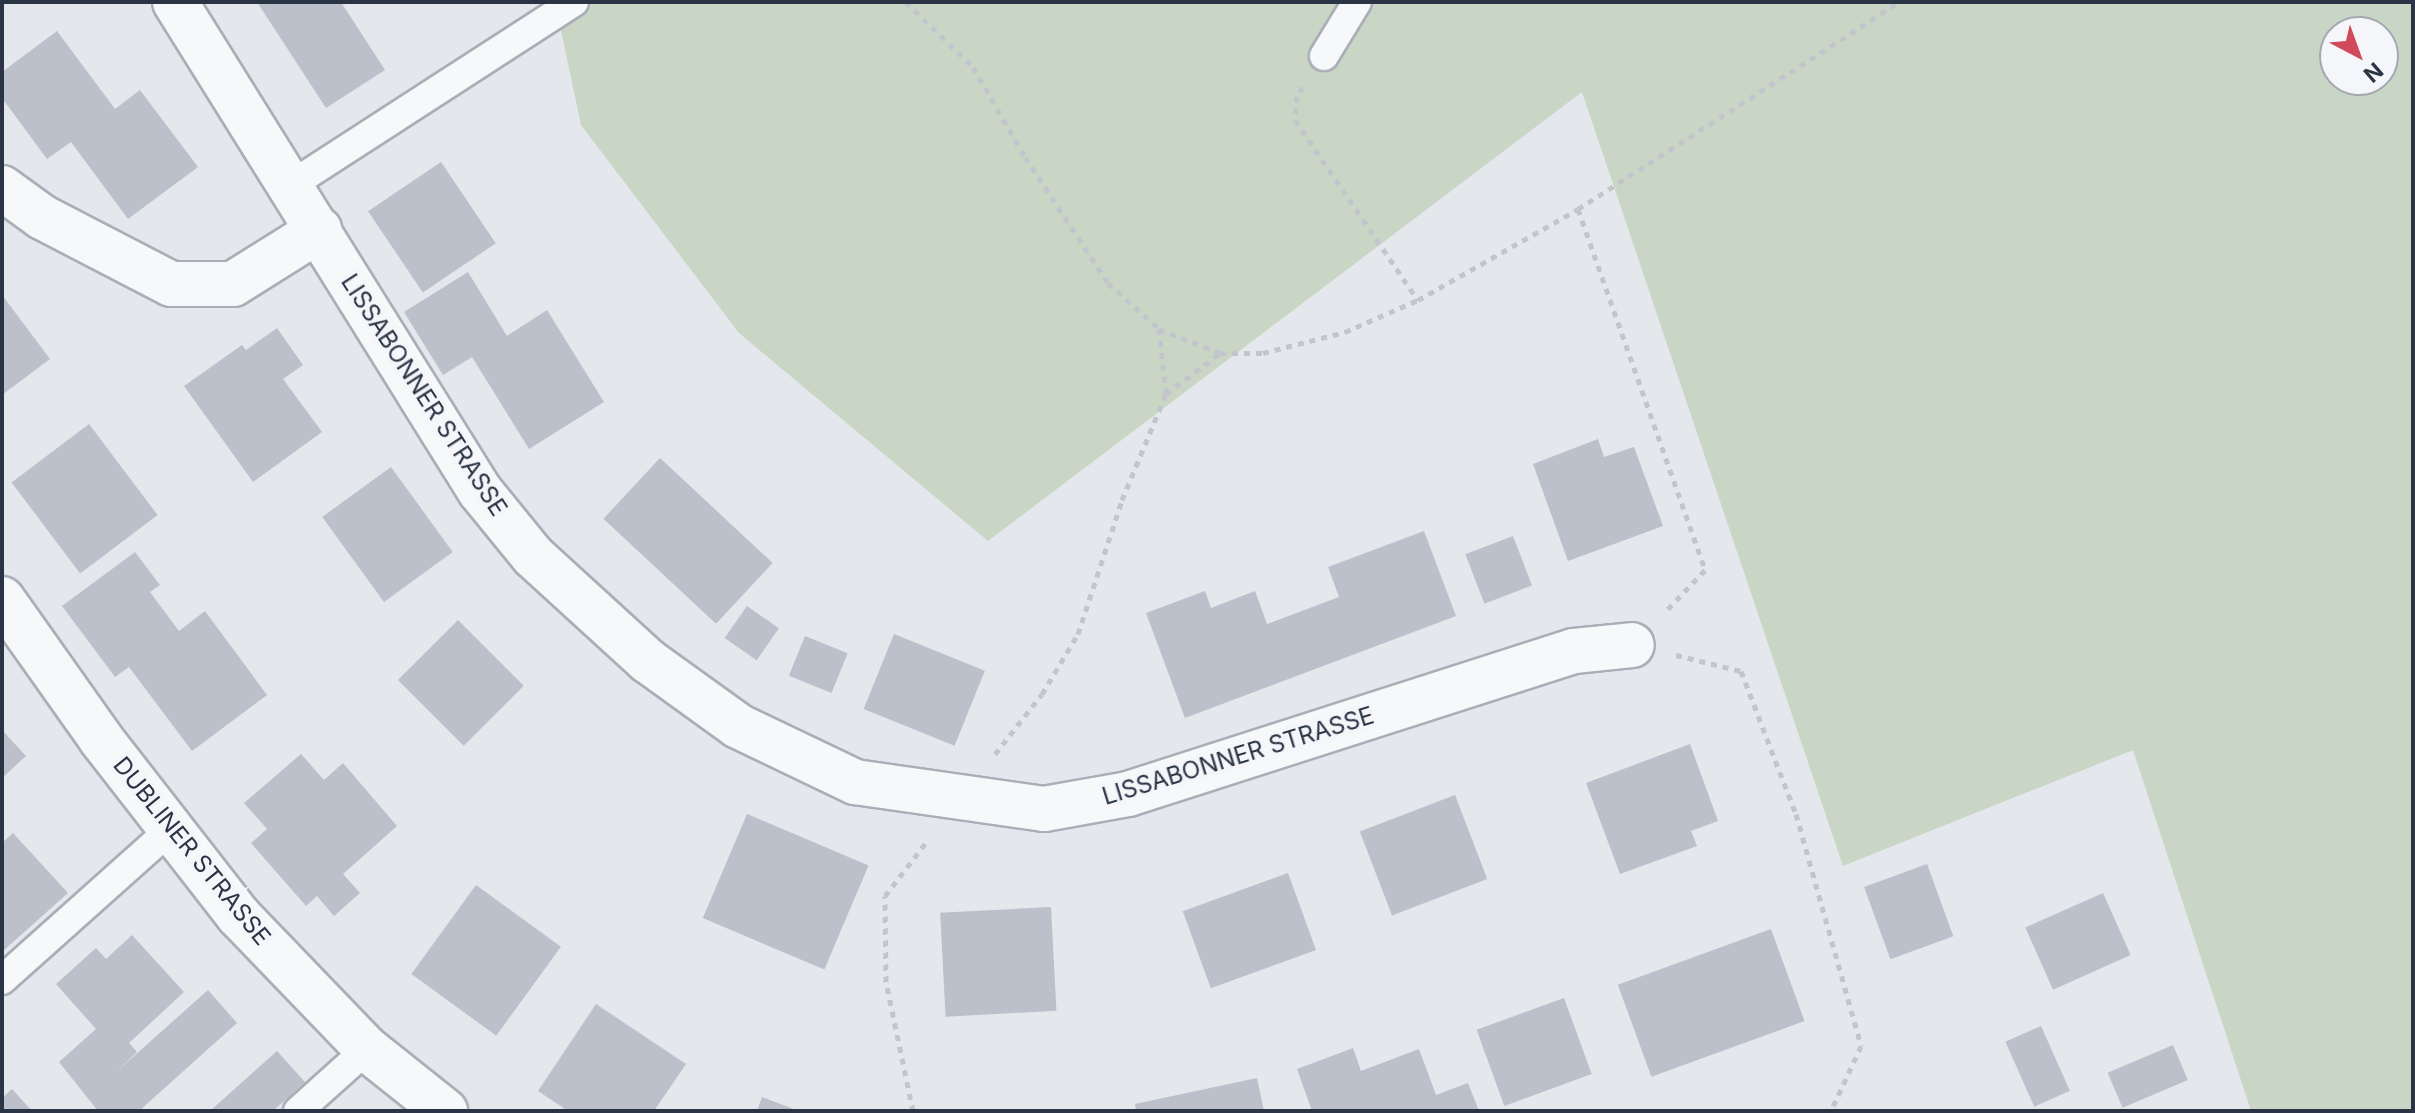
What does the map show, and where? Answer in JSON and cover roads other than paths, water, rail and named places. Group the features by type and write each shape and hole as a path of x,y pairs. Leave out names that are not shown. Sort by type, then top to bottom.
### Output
{"street":[{"name":"LISSABONNER STRASSE","path":"175,2 480,491 533,556 648,661 738,726 855,782 959,800 1044,809 1128,794 1574,651 1632,645"},
{"path":"2,188 42,217 171,284 233,284 319,230"},
{"name":"DUBLINER STRASSE","path":"2,599 170,830 239,916 367,1049 445,1111"}],"lane":[{"path":"291,185 574,2"},
{"path":"1324,56 1357,2"},
{"path":"2,980 170,830"},
{"path":"298,1111 367,1049"}]}
